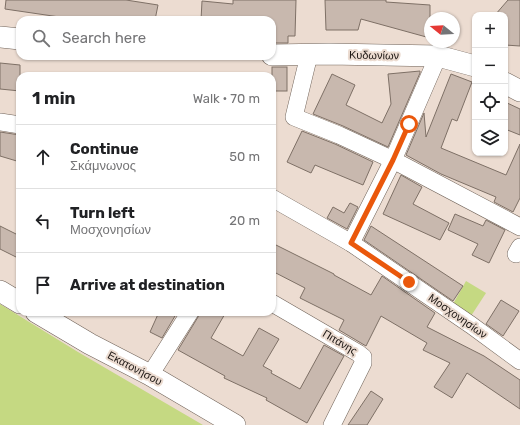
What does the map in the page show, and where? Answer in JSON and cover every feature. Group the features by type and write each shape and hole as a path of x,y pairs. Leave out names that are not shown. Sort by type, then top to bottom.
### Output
{"street":[{"path":"0,37 16,39"},
{"name":"Κυδωνίων","path":"276,55 329,54 438,56 472,65"},
{"path":"309,55 294,117 339,135 393,160 520,226"},
{"path":"351,243 393,160 438,56"},
{"path":"507,84 520,91"},
{"path":"0,122 16,124"},
{"name":"Μοσχονησίων","path":"276,200 351,243 459,316 520,361"},
{"path":"0,291 16,301"},
{"name":"Πιτάνης","path":"276,305 358,352 363,357 363,363 332,425"},
{"name":"Εκατονήσου","path":"43,316 90,344 150,375 234,425"},
{"path":"150,375 186,316"}],"green space":[{"path":"466,281 486,293 471,316 453,304"},
{"path":"0,304 16,314 16,316 20,316 203,425 0,425"}],"building":[{"path":"6,0 126,0 158,5 156,16 53,16 5,9"},
{"path":"233,0 296,0 295,36 288,36 288,43 276,43 276,16 201,16 202,1 233,4"},
{"path":"325,0 386,0 386,2 430,5 430,12 424,12 424,36 361,19 358,30 326,30"},
{"path":"508,0 520,0 520,46 508,45 508,12 498,12"},
{"path":"0,63 20,65 20,72 16,72 16,91 0,89"},
{"path":"272,67 287,67 287,91 276,91 276,72 272,72"},
{"path":"420,71 388,147 313,114 332,74 355,85 346,105 382,123 391,104 388,74"},
{"path":"451,74 472,82 457,121 452,119 441,148 506,175 520,144 520,198 513,212 494,202 496,197 441,174 406,155 424,113 426,137"},
{"path":"508,103 520,109 520,135 508,130"},
{"path":"302,131 335,144 373,162 363,185 315,165 311,173 287,162"},
{"path":"0,132 16,134 16,161 0,156"},
{"path":"401,175 422,187 413,204 449,223 440,240 383,214"},
{"path":"350,203 358,207 347,229 327,218 333,207 344,213"},
{"path":"455,214 483,226 486,220 505,230 489,263 472,255 478,244 448,230"},
{"path":"0,226 16,234 16,257 0,249"},
{"path":"371,226 463,286 453,301 364,240"},
{"path":"276,245 334,274 371,295 382,276 435,313 427,327 484,356 520,380 520,409 467,373 452,398 434,387 450,363 423,350 427,343 381,316 366,346 339,330 344,320 300,298 305,288 276,273"},
{"path":"501,300 519,311 503,336 486,324"},
{"path":"157,316 175,316 162,338 150,332"},
{"path":"224,316 211,338 243,356 259,328 279,339 263,366 272,371 271,373 300,389 324,345 344,356 307,423 266,400 267,398 224,378 225,376 178,350 198,317"},
{"path":"371,391 383,399 367,425 348,425"}],"route":[{"path":"409,124 393,160 351,243 409,282"}]}
